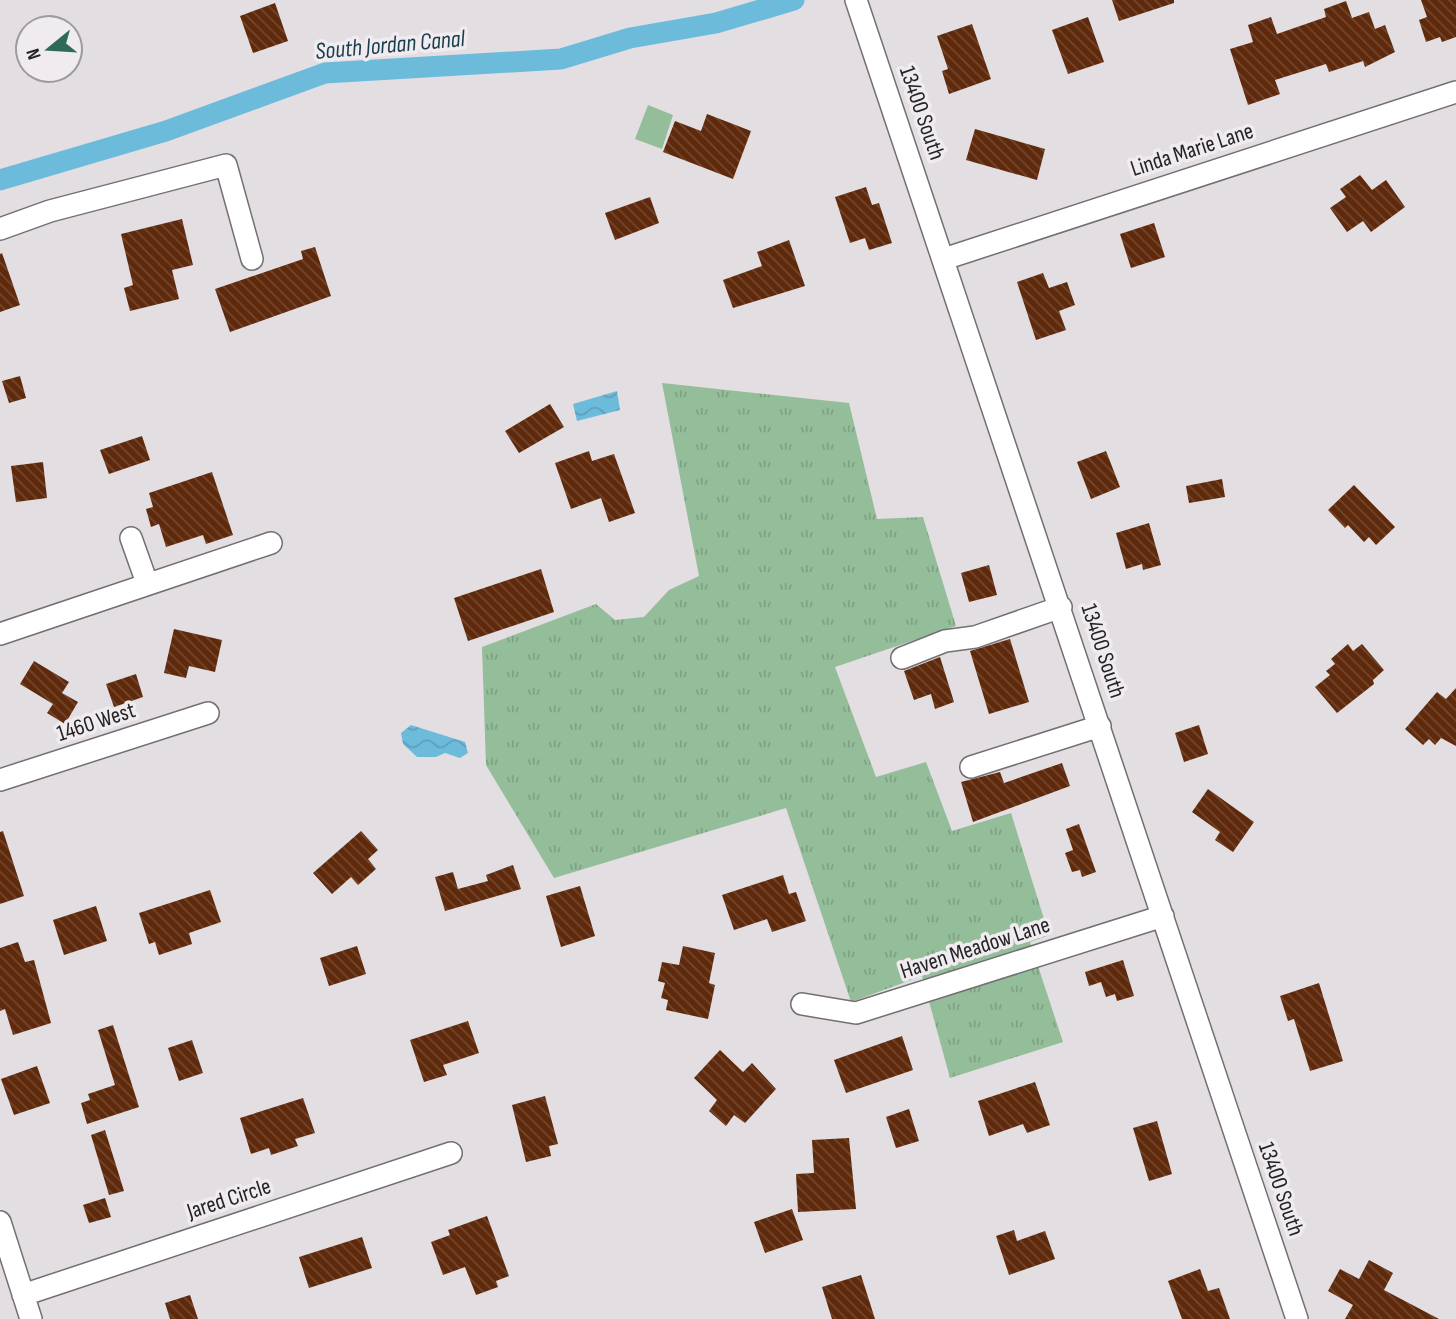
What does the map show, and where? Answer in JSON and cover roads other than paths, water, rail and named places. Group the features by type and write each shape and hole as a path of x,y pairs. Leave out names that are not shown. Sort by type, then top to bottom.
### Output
{"street":[{"name":"13400 South","path":"856,0 1297,1319"},
{"name":"Linda Marie Lane","path":"944,259 1456,92"},
{"path":"0,229 50,211 226,165 252,260"},
{"path":"131,538 147,583"},
{"path":"0,634 271,543"},
{"path":"902,658 945,641 975,637 1061,607"},
{"name":"1460 West","path":"0,780 208,713"},
{"path":"971,767 1100,726"},
{"name":"Haven Meadow Lane","path":"802,1004 856,1013 1163,916"},
{"name":"Jared Circle","path":"23,1295 451,1153"},
{"path":"0,1222 31,1319"}],"water":[{"path":"617,391 620,410 577,421 573,404"},
{"path":"411,725 465,742 468,753 460,758 445,753 436,757 417,757 403,744 401,733"}],"waterway":[{"name":"South Jordan Canal","path":"0,180 166,131 325,73 561,59 630,38 716,23 794,0"}]}
